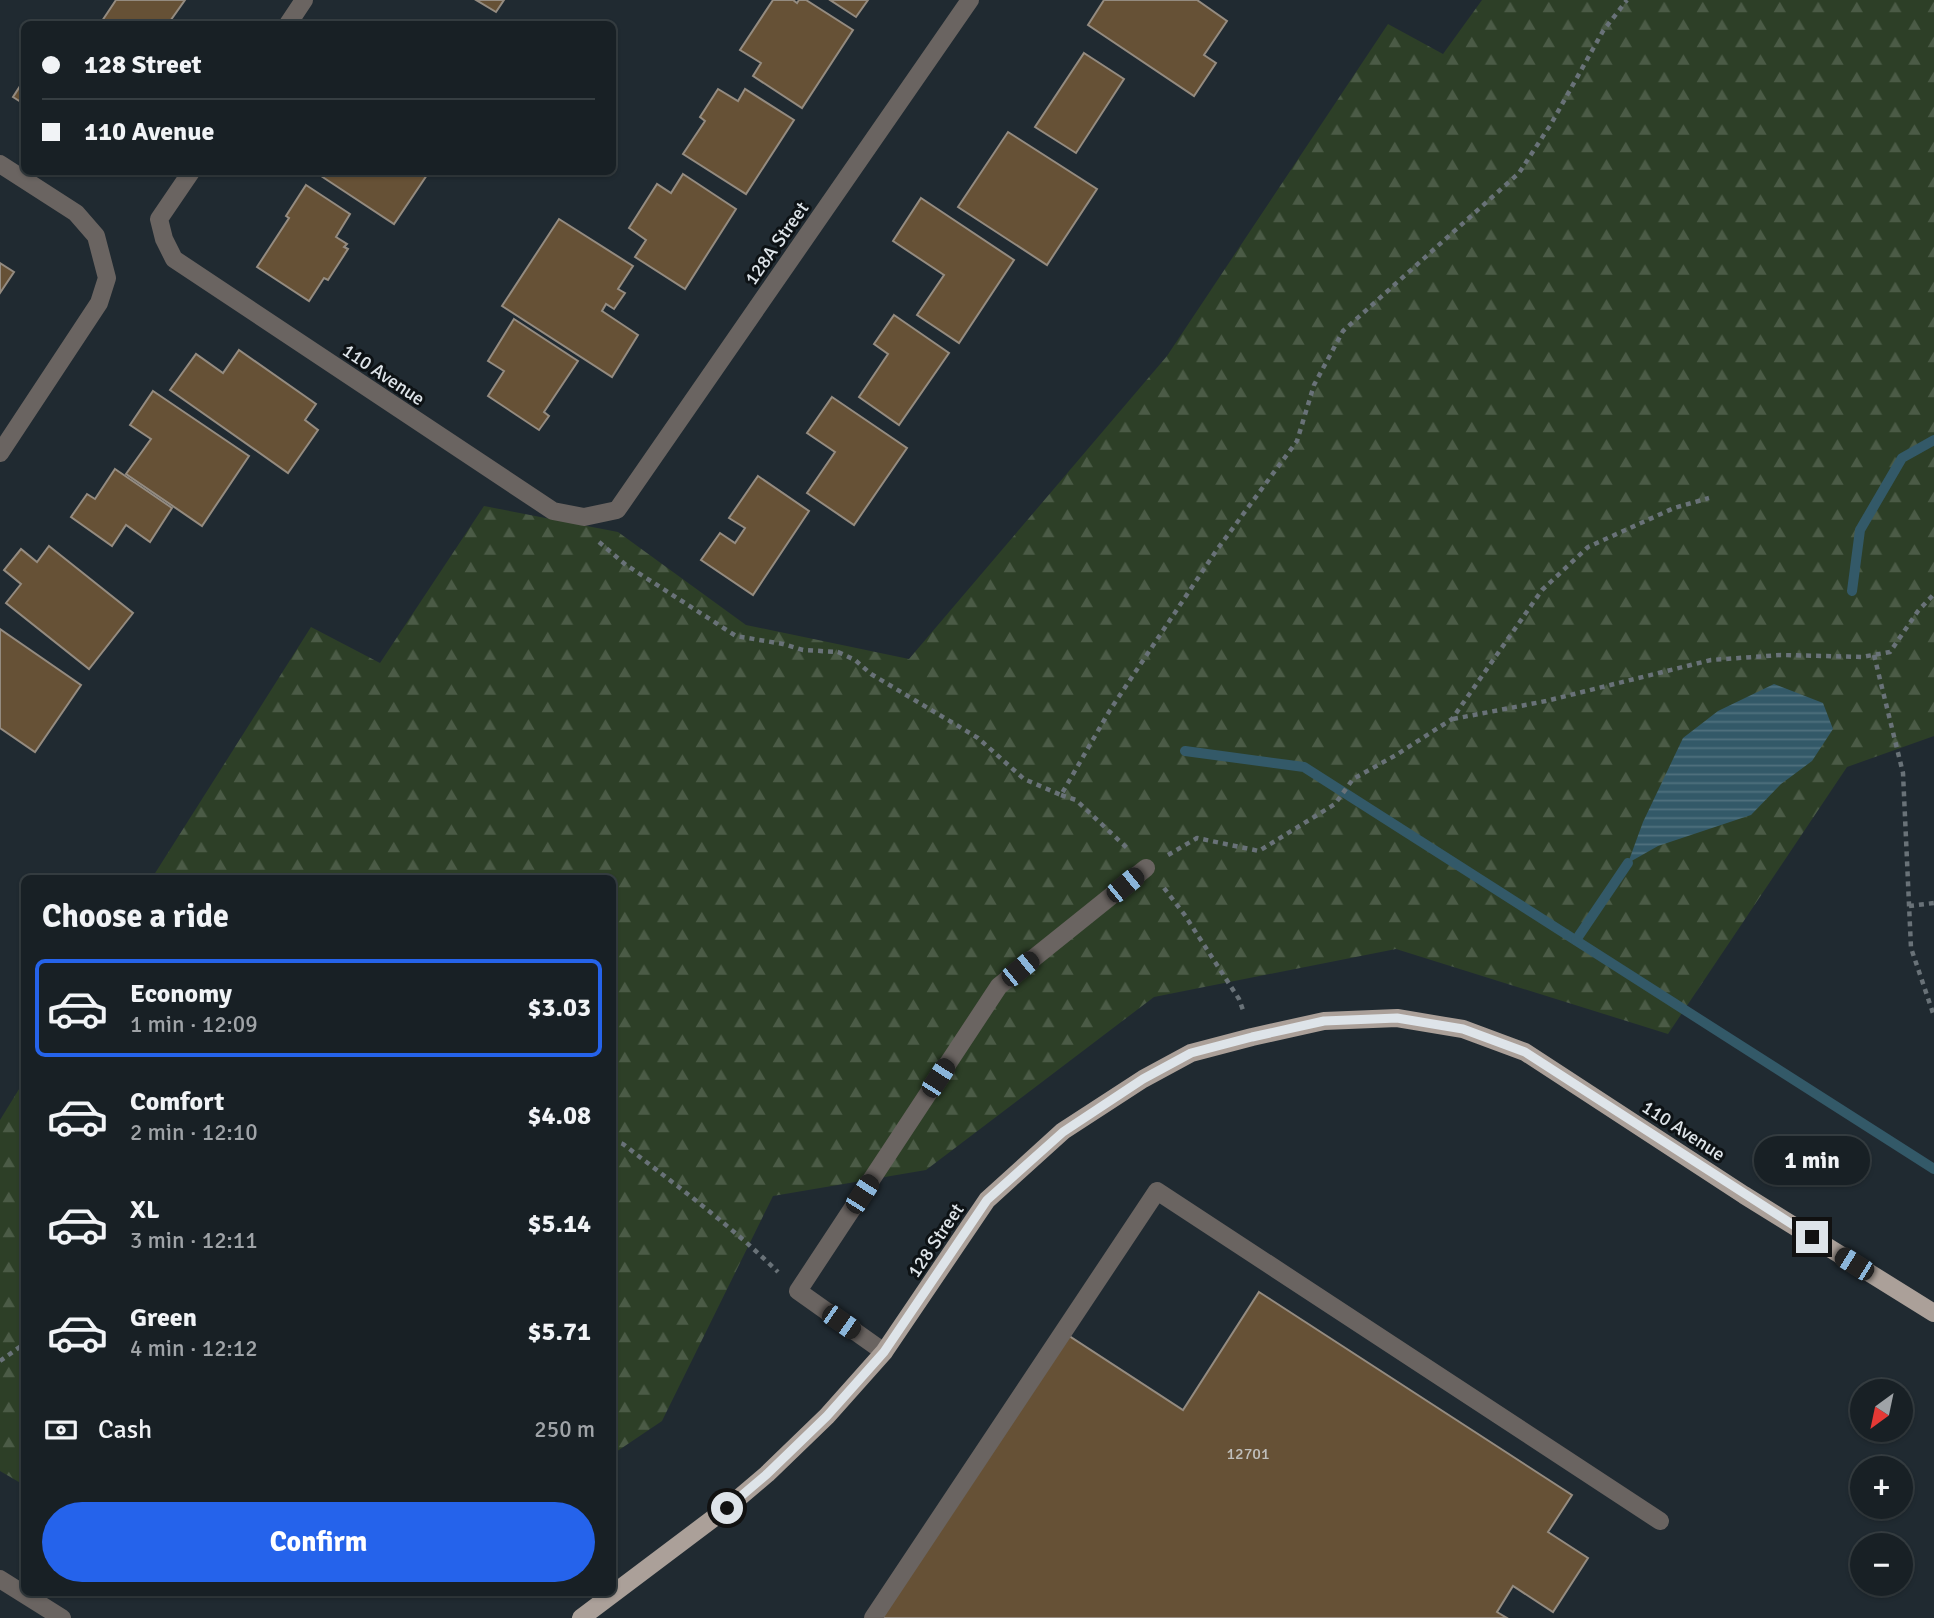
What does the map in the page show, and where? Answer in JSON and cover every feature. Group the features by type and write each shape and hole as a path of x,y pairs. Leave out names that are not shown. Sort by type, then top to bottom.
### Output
{"main road":[{"name":"128 Street","path":"616,1592 727,1508 827,1416 884,1352 987,1200 1063,1132 1143,1079 1191,1053 1324,1021 1397,1018"},
{"name":"110 Avenue","path":"1397,1018 1463,1029 1525,1052 1756,1202 1934,1313"},
{"name":"128 Street","path":"581,1618 610,1596"}],"street":[{"path":"290,21 304,0"},
{"name":"128A Street","path":"617,510 970,0"},
{"path":"0,164 76,214 96,236 107,278 99,303 0,453"},
{"name":"110 Avenue","path":"189,175 159,219 164,239 174,258 189,270 553,511 584,517 617,510"},
{"path":"884,1352 798,1291 999,986 1146,868"},
{"path":"873,1618 1157,1191 1660,1521"},
{"path":"1,1580 21,1592"},
{"path":"27,1596 62,1618"}],"path":[{"path":"1060,795 1110,710 1216,551 1297,441 1314,385 1343,331 1519,173 1551,124 1603,31 1627,0"},
{"path":"1452,719 1542,590 1588,547 1674,508 1709,498"},
{"path":"566,514 626,565 736,636 803,650 838,652 855,660 871,674 978,738 1024,779 1076,800 1146,868 1184,914 1239,999 1252,1037"},
{"path":"1146,868 1197,838 1259,851 1335,804 1353,779 1452,719 1546,701 1711,660 1781,655 1862,657 1890,652 1918,611 1934,594"},
{"path":"1874,655 1903,773 1911,948 1934,1016"},
{"path":"1909,906 1934,903"},
{"path":"616,1141 623,1144 731,1229 798,1291"},
{"path":"0,1361 21,1346"}],"green space":[{"path":"1482,0 1934,0 1934,736 1847,767 1668,1034 1396,949 1154,997 926,1170 773,1196 662,1421 616,1452 616,875 154,875 311,627 380,663 484,506 618,532 746,625 909,659 1167,356 1388,24 1443,54"},
{"path":"21,1086 21,1483 0,1471 0,1120"}],"water":[{"path":"1774,684 1823,703 1833,729 1812,761 1781,784 1751,815 1658,846 1628,863 1643,822 1683,738 1718,711"}],"building":[{"path":"116,0 185,0 170,21 102,21"},
{"path":"476,0 504,0 496,12"},
{"path":"773,0 793,0 797,3 799,0 806,0 853,30 802,108 753,76 761,63 740,50"},
{"path":"830,0 868,0 856,17"},
{"path":"1104,0 1197,0 1227,21 1204,55 1216,63 1194,96 1088,25"},
{"path":"1084,53 1124,79 1076,153 1035,127"},
{"path":"21,85 21,102 13,97"},
{"path":"718,89 738,101 745,89 794,120 746,194 683,154 705,121 700,117"},
{"path":"1008,132 1097,189 1047,265 958,207"},
{"path":"683,174 736,209 685,289 635,257 646,240 629,228 657,184 671,193"},
{"path":"320,175 427,175 394,224"},
{"path":"306,185 350,214 336,237 347,244 344,247 348,249 328,280 324,278 309,301 257,267 289,218 286,216"},
{"path":"921,198 1014,260 959,343 917,315 944,275 893,241"},
{"path":"559,219 633,266 618,289 625,293 614,309 606,304 602,311 638,335 612,377 502,306"},
{"path":"0,263 14,272 0,293"},
{"path":"894,315 949,353 899,425 859,397 888,354 874,344"},
{"path":"514,319 578,361 544,412 549,416 539,430 488,396 504,371 488,361"},
{"path":"239,350 316,404 305,420 318,430 288,473 170,390 196,354 223,373"},
{"path":"153,391 249,456 202,526 126,474 151,439 130,425"},
{"path":"832,397 907,448 854,525 807,493 835,452 807,433"},
{"path":"115,469 172,508 150,542 126,525 112,546 71,517 87,494 95,499"},
{"path":"758,476 809,511 753,595 701,560 720,533 735,543 745,528 729,518"},
{"path":"49,546 133,613 89,669 6,603 21,584 4,570 21,549 37,562"},
{"path":"0,629 81,685 35,752 0,728"},
{"path":"1259,1292 1572,1495 1548,1532 1588,1558 1553,1612 1513,1586 1497,1612 1507,1618 882,1618 1066,1334 1183,1410"}],"waterway":[{"path":"1852,591 1860,530 1902,458 1934,440"},
{"path":"1185,751 1304,767 1934,1169"},
{"path":"1576,940 1628,863"}],"route":[{"path":"727,1508 827,1416 884,1352 987,1200 1063,1132 1143,1079 1191,1053 1252,1037 1324,1021 1397,1018 1463,1029 1525,1052 1812,1237"}]}
